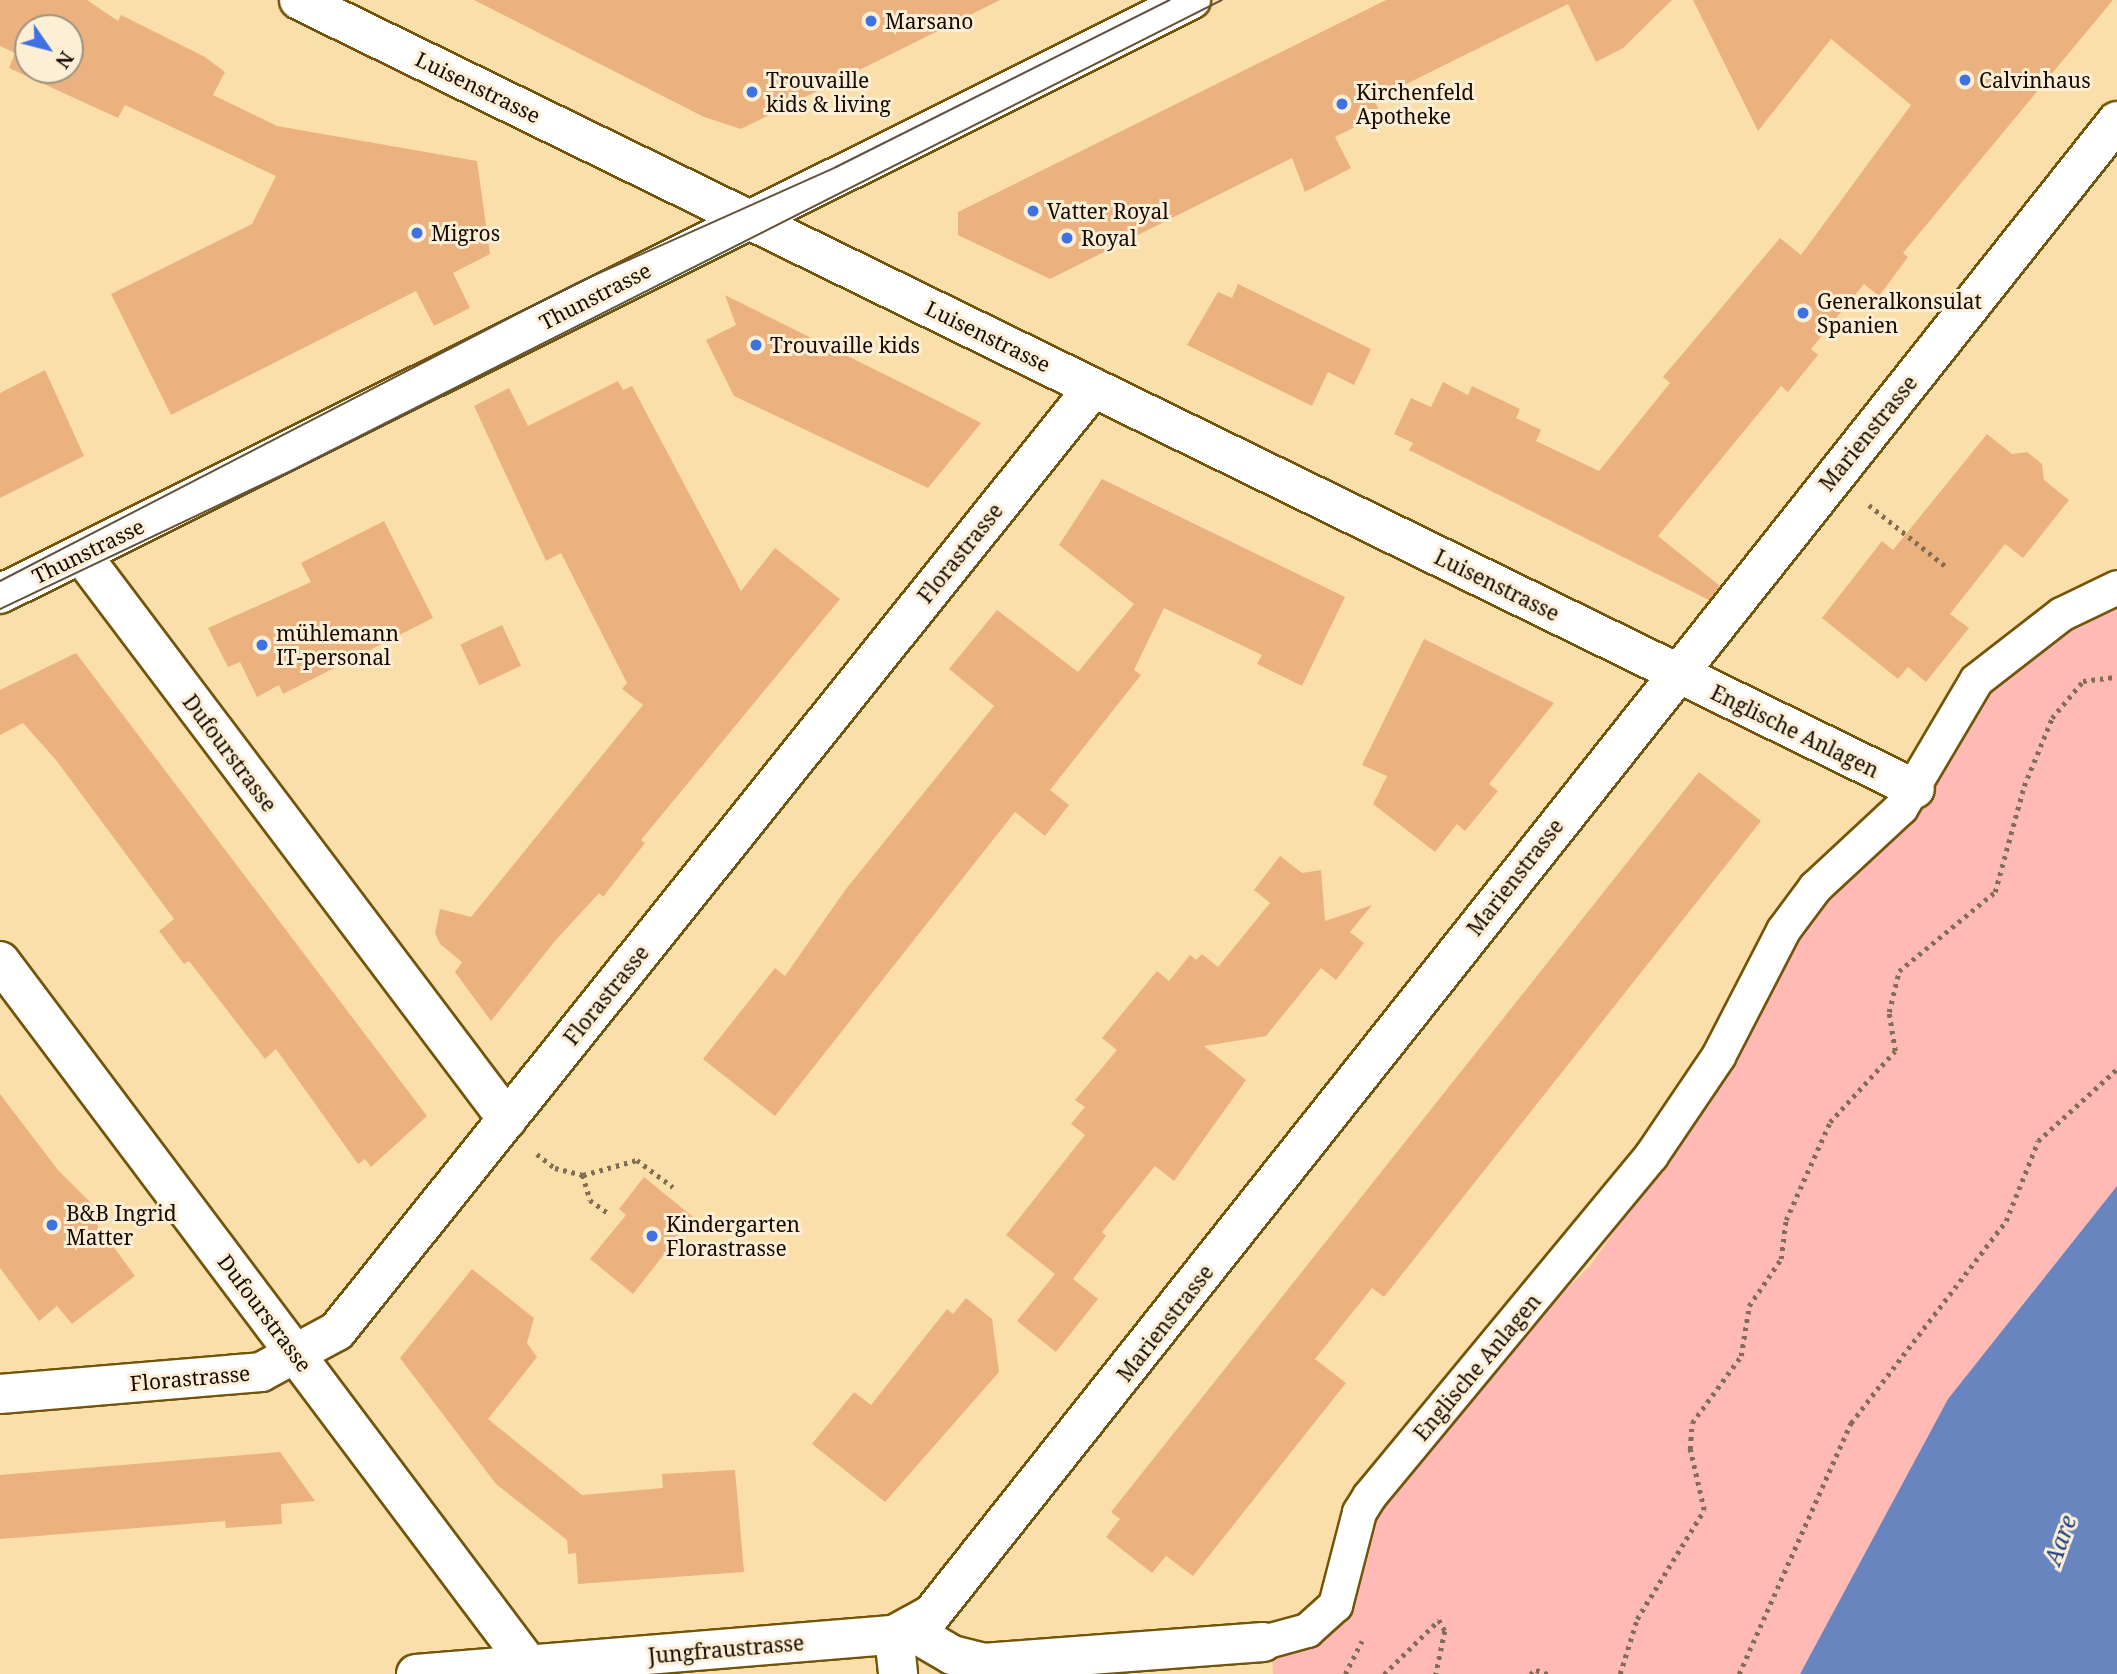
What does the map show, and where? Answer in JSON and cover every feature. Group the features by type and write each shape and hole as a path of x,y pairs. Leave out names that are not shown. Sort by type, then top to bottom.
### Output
{"street":[{"name":"Luisenstrasse","path":"299,0 751,218 1676,673"},
{"name":"Thunstrasse","path":"0,594 1191,0"},
{"name":"Marienstrasse","path":"903,1633 932,1614 978,1561 1676,673 2117,121"},
{"name":"Florastrasse","path":"0,1394 261,1373 337,1331 517,1133 1093,388"},
{"name":"Dufourstrasse","path":"81,554 517,1133"},
{"name":"Englische Anlagen","path":"903,1633 952,1655 983,1663 1263,1642 1307,1630 1335,1605 1359,1512 1369,1496 1651,1155 1718,1055 1770,950 1804,901 1915,789 1934,746 1976,680 2062,614 2117,587"},
{"name":"Englische Anlagen","path":"1676,673 1915,789"},
{"name":"Dufourstrasse","path":"0,961 296,1355 547,1667"},
{"name":"Jungfraustrasse","path":"416,1674 547,1667 903,1633"},
{"path":"898,1674 903,1633"}],"path":[{"path":"1877,512 1948,568"},
{"path":"1620,1674 1637,1619 1703,1510 1690,1448 1692,1423 1741,1356 1749,1306 1781,1259 1786,1220 1830,1122 1895,1051 1889,1012 1899,971 1995,892 2024,786 2052,718 2083,681 2117,677"},
{"path":"1739,1674 1851,1423 2006,1221 2038,1141 2117,1069"},
{"path":"517,1133 555,1168 583,1175 637,1160 673,1187"},
{"path":"583,1175 590,1200 609,1214"},
{"path":"1384,1674 1439,1620 1445,1631 1436,1674"},
{"path":"1530,1674 1536,1670 1548,1674"}],"shaded area":[{"path":"2117,599 2117,1186 1948,1399 1800,1674 1273,1674 1271,1645 1309,1634 1362,1510 1476,1376 1590,1266 1726,1071 1778,953 1978,683"}],"water":[{"name":"Aare","path":"2117,1186 2117,1674 1800,1674 1948,1399"}],"building":[{"path":"0,0 87,0 118,21 121,15 205,57 225,72 213,95 277,126 477,161 490,254 453,273 470,308 434,326 416,291 171,415 111,294 252,224 276,176 125,105 118,118 44,84 84,84 84,14 14,14 14,53 0,46"},
{"path":"474,0 1000,0 741,129 704,117"},
{"path":"1386,0 1672,0 1623,48 1596,62 1568,4 1374,100 1381,114 1335,137 1351,168 1305,192 1292,158 1050,279 958,235 958,212"},
{"path":"1693,0 2113,0 1903,253 1908,257 1879,296 1864,284 1811,349 1818,355 1788,392 1781,386 1658,536 1720,586 1709,600 1409,450 1413,443 1394,434 1411,398 1431,407 1443,382 1468,395 1472,386 1520,409 1516,418 1541,430 1536,441 1599,471 1670,383 1663,377 1780,238 1801,255 1911,105 1831,39 1758,131"},
{"path":"14,56 14,70 9,68"},
{"path":"1238,284 1371,349 1354,385 1328,372 1312,406 1187,345 1218,292 1232,298"},
{"path":"725,295 981,423 928,488 734,396 706,340 736,325"},
{"path":"45,370 84,456 0,498 0,393"},
{"path":"618,381 623,390 632,386 741,591 775,548 840,599 641,840 645,843 603,897 599,893 555,941 491,1021 455,972 462,962 440,944 435,933 440,909 471,917 643,705 622,689 627,683 561,553 546,561 474,406 509,388 528,426"},
{"path":"1987,434 2012,454 2027,452 2042,464 2044,480 2069,500 2023,558 2005,544 1950,614 1969,628 1926,682 1908,667 1898,679 1822,618 1882,541 1893,550"},
{"path":"1102,479 1345,597 1302,686 1257,664 1262,655 1164,608 1134,670 1141,675 1050,790 1069,805 1045,836 1015,812 775,1116 703,1059 775,968 785,976 846,889 994,706 949,669 997,610 1078,672 1134,604 1059,545"},
{"path":"384,521 433,618 283,694 279,685 257,697 240,662 228,667 208,628 311,582 301,563"},
{"path":"502,625 521,666 479,685 460,644"},
{"path":"1424,639 1554,703 1489,784 1498,791 1465,831 1457,824 1435,852 1373,804 1387,776 1362,765"},
{"path":"76,653 427,1116 371,1167 365,1159 358,1164 276,1049 265,1059 189,961 184,964 159,931 174,919 56,760 23,723 0,735 0,690"},
{"path":"1699,772 1761,821 1384,1297 1372,1288 1315,1359 1346,1383 1193,1576 1166,1556 1152,1573 1106,1537 1120,1519 1111,1512"},
{"path":"1280,856 1302,873 1321,870 1325,921 1372,905 1350,932 1364,943 1336,980 1321,968 1266,1036 1204,1046 1246,1080 1174,1181 1155,1166 1102,1232 1106,1236 1073,1279 1098,1299 1056,1352 1017,1321 1055,1274 1006,1235 1085,1135 1071,1124 1085,1107 1075,1100 1117,1050 1102,1038 1157,971 1169,981 1190,955 1196,960 1202,954 1218,967 1270,903 1254,890"},
{"path":"0,1094 58,1170 101,1213 93,1219 135,1276 72,1324 57,1306 39,1321 0,1268"},
{"path":"644,1177 693,1217 633,1294 590,1259 626,1215 619,1209"},
{"path":"472,1269 534,1318 527,1343 537,1357 488,1419 582,1495 663,1488 662,1474 735,1470 744,1572 578,1584 576,1553 568,1554 567,1540 496,1484 400,1358"},
{"path":"966,1298 992,1319 999,1372 885,1502 812,1444 854,1392 871,1405 947,1309 953,1314"},
{"path":"280,1452 315,1501 281,1504 282,1524 226,1528 225,1521 0,1539 0,1475"}],"tram line":[{"path":"0,581 577,283 836,167 1170,0"},
{"path":"0,609 291,471 1222,0"}],"place":[{"name":"Marsano","path":"871,21"},
{"name":"Calvinhaus","path":"1965,80"},
{"name":"Trouvaille kids & living","path":"752,92"},
{"name":"Kirchenfeld Apotheke","path":"1342,104"},
{"name":"Vatter Royal","path":"1033,211"},
{"name":"Migros","path":"417,233"},
{"name":"Royal","path":"1067,238"},
{"name":"Generalkonsulat Spanien","path":"1803,313"},
{"name":"Trouvaille kids","path":"756,345"},
{"name":"mühlemann IT-personal","path":"262,645"},
{"name":"B&B Ingrid Matter","path":"52,1225"},
{"name":"Kindergarten Florastrasse","path":"652,1236"}]}
